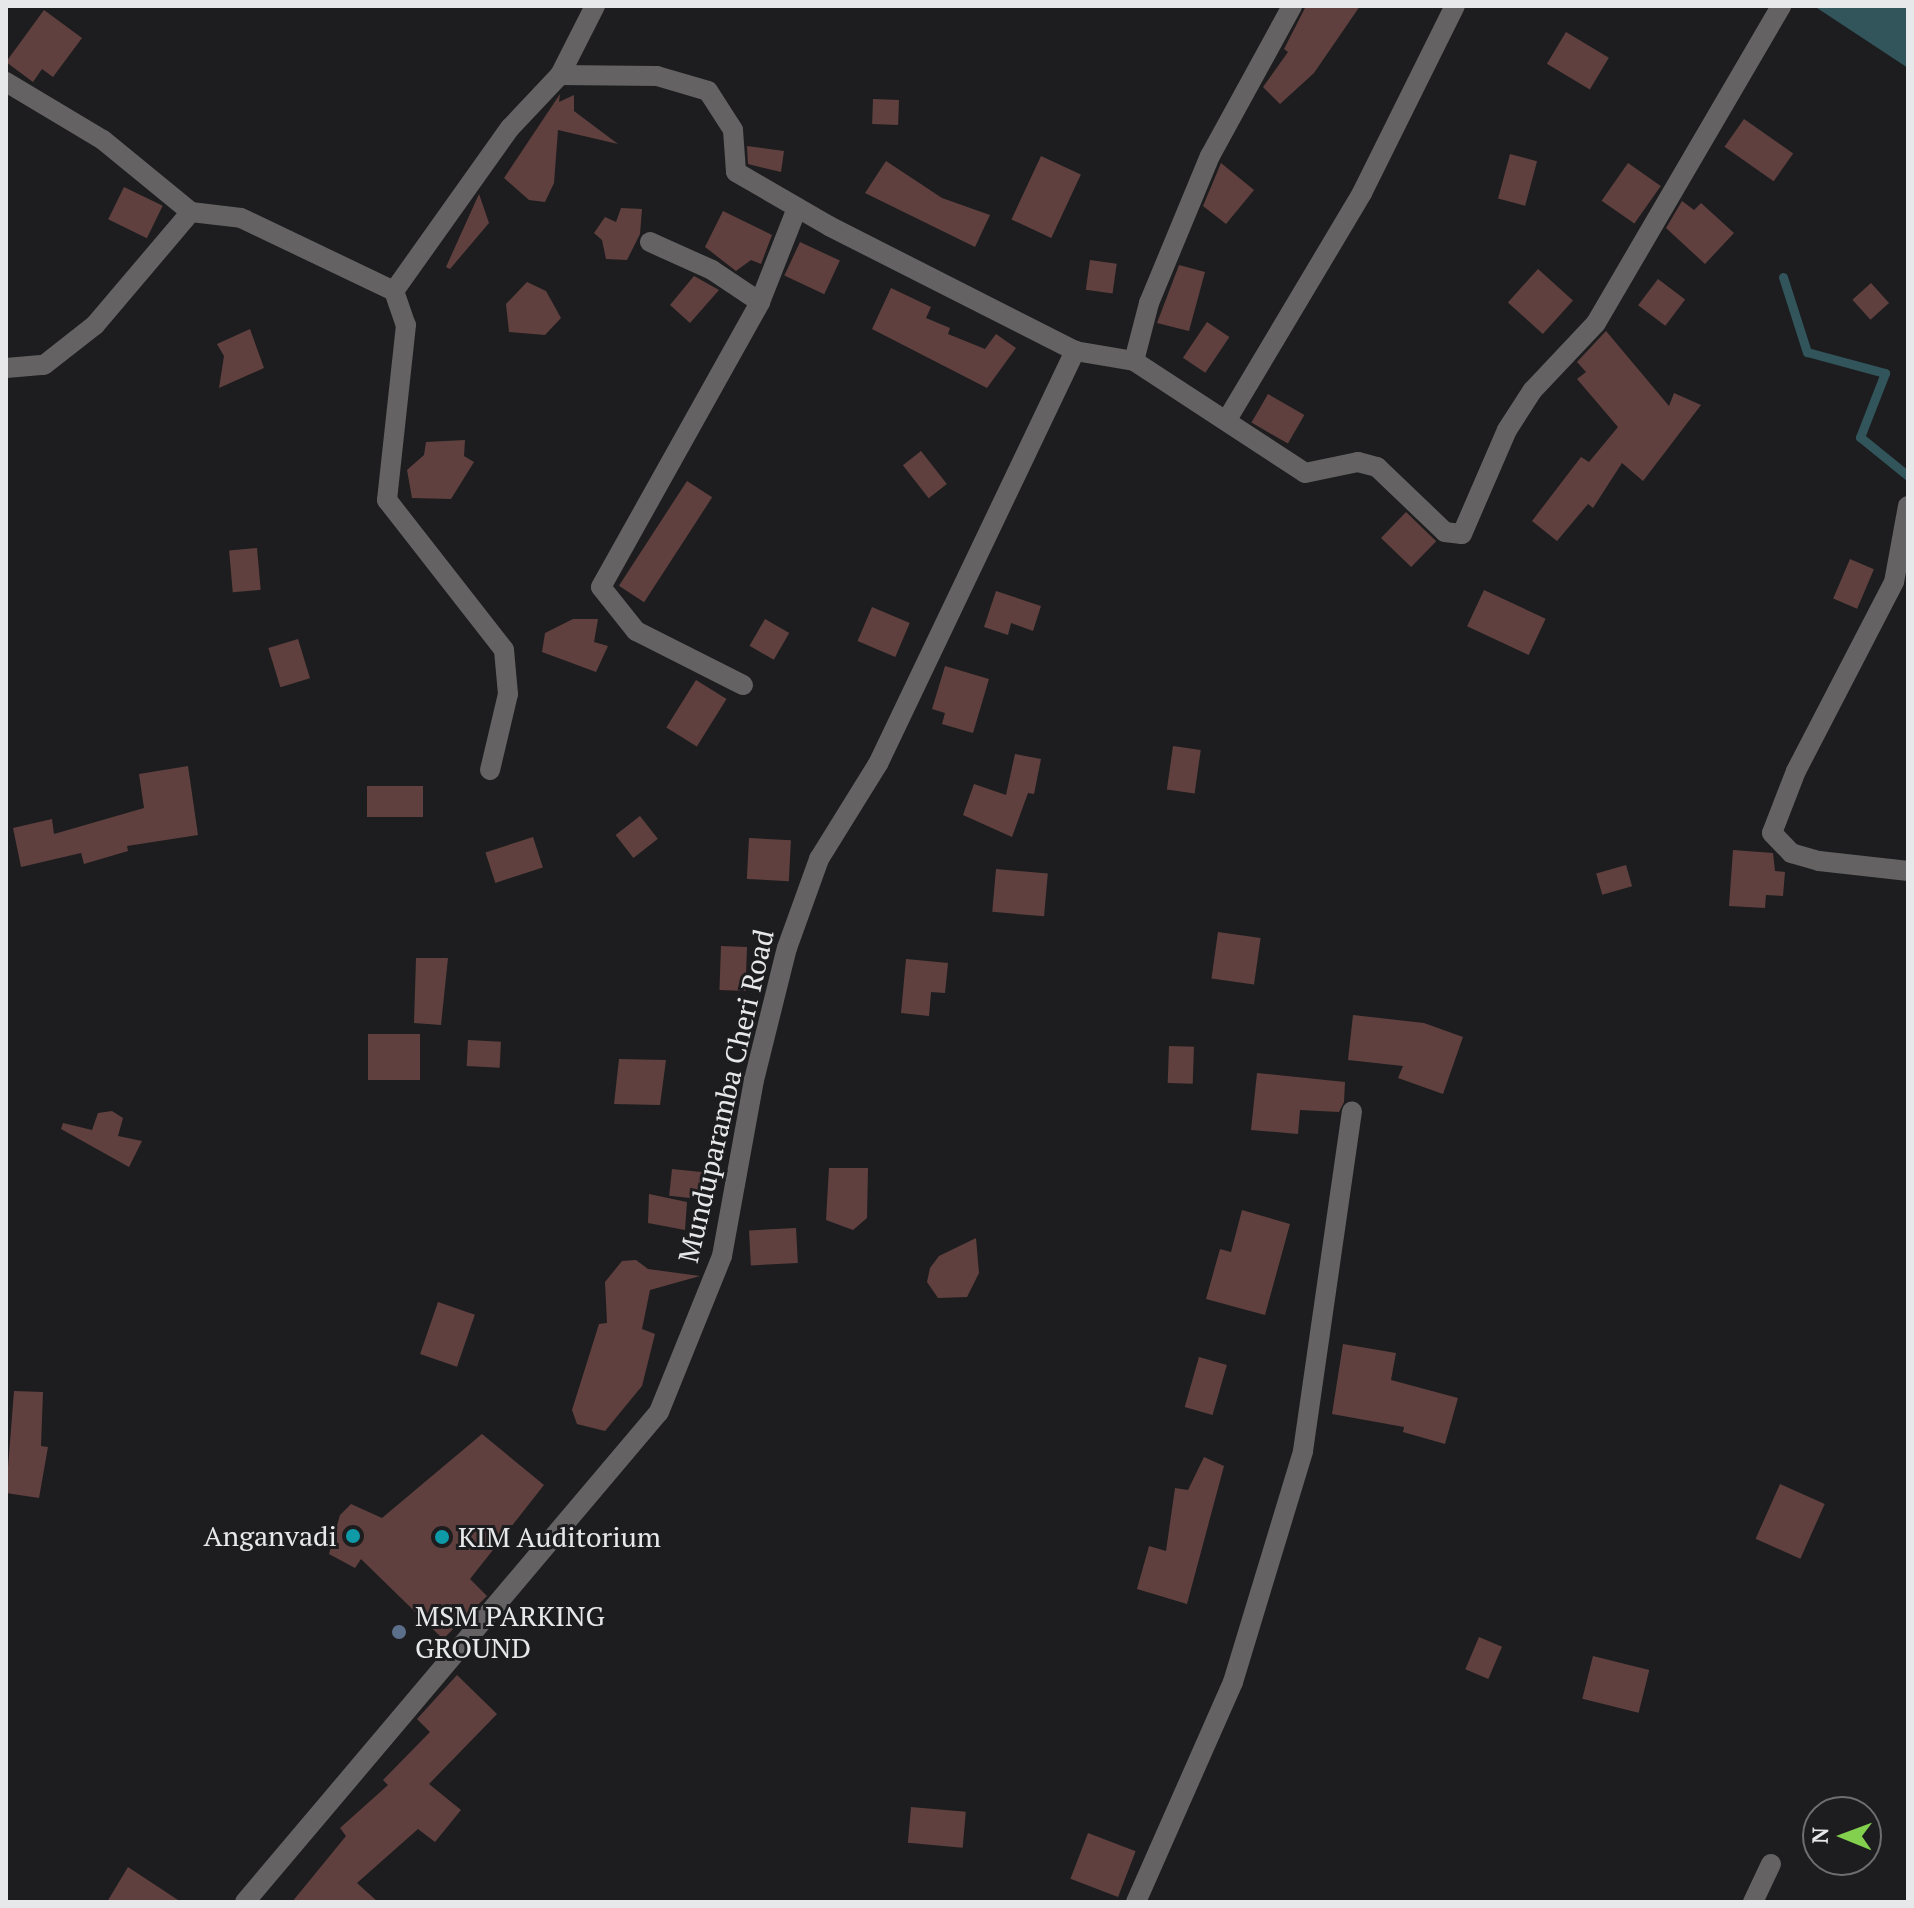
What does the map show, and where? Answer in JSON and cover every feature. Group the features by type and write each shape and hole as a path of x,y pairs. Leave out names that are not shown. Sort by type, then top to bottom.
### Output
{"street":[{"path":"394,291 510,128 560,75 595,6"},
{"path":"1134,361 1149,303 1210,156 1292,6"},
{"path":"1228,418 1362,193 1455,6"},
{"path":"560,75 657,76 708,91 733,130 736,172 797,208 1075,351 1134,361 1228,418 1305,473 1358,462 1377,467 1445,532 1462,534 1507,430 1532,391 1596,323 1781,6"},
{"path":"6,82 103,140 191,212 241,218 394,291 406,325 387,500 504,650 508,694 490,770"},
{"path":"743,685 636,631 601,587 760,302 797,208"},
{"path":"6,368 44,365 95,325 191,212"},
{"path":"650,242 712,270 760,302"},
{"name":"Munduparamba Cheri Road","path":"245,1902 659,1412 722,1256 761,1051 787,948 819,859 878,764 1075,351"},
{"path":"1908,506 1894,582 1796,771 1772,833 1791,853 1819,861 1908,871"},
{"path":"1136,1902 1233,1682 1303,1451 1352,1112"},
{"path":"1753,1902 1771,1864"}],"water":[{"path":"1814,6 1908,6 1908,68"}],"building":[{"path":"1306,6 1360,6 1314,73 1280,104 1263,87 1288,52 1284,49"},
{"path":"44,10 82,38 53,77 42,69 33,82 6,62"},
{"path":"1566,32 1609,58 1590,89 1547,64"},
{"path":"560,94 559,102 574,95 574,111 618,144 558,130 554,183 545,202 529,200 504,178"},
{"path":"873,99 899,100 898,125 872,124"},
{"path":"1744,119 1793,153 1774,181 1724,147"},
{"path":"747,146 784,151 781,172 748,164"},
{"path":"1510,154 1537,161 1525,206 1498,198"},
{"path":"1041,156 1081,175 1051,238 1011,219"},
{"path":"886,161 942,198 990,215 975,247 865,193"},
{"path":"1221,163 1254,190 1226,224 1203,206"},
{"path":"1628,163 1661,186 1634,224 1602,201"},
{"path":"124,187 163,206 147,238 108,219"},
{"path":"479,194 489,223 450,269 446,267"},
{"path":"1682,201 1694,210 1701,203 1734,233 1705,264 1666,228"},
{"path":"621,208 642,209 640,234 627,260 606,259 602,240 594,233 605,217 616,222"},
{"path":"723,211 772,235 761,264 751,260 736,271 705,247"},
{"path":"800,242 840,261 824,294 784,276"},
{"path":"1090,260 1117,264 1113,293 1086,290"},
{"path":"1179,265 1205,272 1189,331 1157,323"},
{"path":"1538,269 1573,300 1543,334 1508,302"},
{"path":"694,276 719,290 690,323 670,305"},
{"path":"1658,279 1685,299 1665,326 1638,305"},
{"path":"527,282 546,291 561,318 545,335 509,332 506,304"},
{"path":"1871,283 1889,303 1870,320 1852,300"},
{"path":"891,288 931,307 926,318 950,328 948,334 985,349 996,334 1016,348 987,388 872,329"},
{"path":"1207,322 1229,337 1205,373 1183,358"},
{"path":"250,329 264,368 219,388 224,356 217,344"},
{"path":"1606,331 1669,406 1674,393 1701,405 1643,481 1622,463 1593,508 1588,504 1557,541 1532,521 1581,457 1589,462 1618,427 1577,379 1586,372 1577,362"},
{"path":"1268,394 1304,415 1288,444 1252,423"},
{"path":"465,440 464,456 474,462 451,499 412,498 407,470 424,455 426,442"},
{"path":"921,451 947,484 929,498 903,465"},
{"path":"687,481 712,497 644,602 619,586"},
{"path":"1406,512 1436,541 1411,567 1381,538"},
{"path":"257,548 261,590 233,592 229,550"},
{"path":"1850,559 1874,569 1857,609 1833,599"},
{"path":"1484,590 1546,619 1529,655 1467,626"},
{"path":"996,591 1041,606 1033,631 1011,623 1008,635 984,627"},
{"path":"872,607 910,623 895,657 858,641"},
{"path":"573,619 598,619 594,642 608,646 596,672 542,652 545,633"},
{"path":"765,619 789,633 774,660 750,646"},
{"path":"298,639 310,678 280,687 268,648"},
{"path":"945,666 989,679 973,733 942,724 945,713 932,709"},
{"path":"696,680 727,699 697,747 666,727"},
{"path":"1173,746 1201,750 1195,793 1167,790"},
{"path":"1015,754 1041,759 1034,794 1028,793 1012,837 963,815 974,784 1006,795"},
{"path":"188,766 198,835 127,846 128,851 84,864 81,853 21,867 13,828 52,819 54,834 144,808 139,774"},
{"path":"367,786 423,786 423,817 367,817"},
{"path":"640,816 658,839 633,858 616,835"},
{"path":"533,837 543,867 495,883 485,852"},
{"path":"749,838 791,840 789,881 747,879"},
{"path":"1733,850 1773,853 1775,871 1785,872 1783,896 1766,895 1765,908 1729,906"},
{"path":"1626,865 1632,886 1602,895 1596,874"},
{"path":"996,869 1048,874 1044,916 992,912"},
{"path":"1218,932 1261,938 1254,985 1211,979"},
{"path":"721,946 747,947 745,991 719,990"},
{"path":"416,958 448,958 441,1025 414,1023"},
{"path":"906,959 948,963 945,993 931,992 929,1016 901,1013"},
{"path":"1353,1015 1424,1023 1463,1037 1443,1094 1398,1078 1403,1066 1348,1060"},
{"path":"368,1034 420,1034 420,1080 368,1080"},
{"path":"468,1040 501,1042 500,1068 467,1066"},
{"path":"1169,1046 1194,1047 1193,1084 1168,1083"},
{"path":"619,1059 666,1060 660,1105 614,1104"},
{"path":"1257,1073 1345,1082 1344,1102 1339,1112 1300,1110 1298,1134 1251,1130"},
{"path":"112,1111 123,1118 118,1136 142,1141 129,1167 61,1129 63,1123 92,1130 98,1113"},
{"path":"829,1168 868,1168 867,1218 853,1230 826,1220"},
{"path":"672,1169 709,1173 706,1200 669,1196"},
{"path":"649,1194 687,1202 685,1230 648,1223"},
{"path":"1242,1210 1290,1224 1265,1315 1206,1299 1220,1249 1231,1252"},
{"path":"796,1228 798,1263 751,1265 749,1230"},
{"path":"976,1238 979,1273 967,1297 938,1298 927,1282 930,1268 939,1256"},
{"path":"636,1260 648,1269 700,1276 650,1290 642,1329 655,1334 642,1386 605,1431 577,1424 572,1410 599,1324 607,1323 605,1282 622,1261"},
{"path":"438,1302 475,1315 457,1367 420,1354"},
{"path":"1343,1344 1396,1353 1391,1380 1458,1398 1445,1444 1403,1432 1404,1427 1332,1414"},
{"path":"1199,1357 1227,1365 1213,1415 1185,1407"},
{"path":"14,1391 43,1392 41,1446 48,1447 39,1498 6,1493"},
{"name":"KIM Auditorium","path":"482,1434 544,1485 470,1579 487,1596 443,1639 361,1559 355,1568 329,1554 340,1515 351,1504 382,1518"},
{"path":"1204,1457 1224,1466 1187,1604 1137,1589 1149,1546 1166,1551 1175,1488 1188,1490"},
{"path":"1780,1484 1825,1504 1800,1559 1756,1539"},
{"path":"1479,1637 1502,1647 1488,1679 1465,1669"},
{"path":"1593,1656 1649,1670 1639,1713 1582,1699"},
{"path":"457,1675 497,1714 429,1784 461,1810 435,1842 418,1829 357,1883 378,1902 292,1902 346,1836 340,1828 388,1785 383,1780 430,1732 417,1719"},
{"path":"911,1807 966,1812 963,1848 908,1843"},
{"path":"1088,1833 1136,1851 1118,1897 1070,1879"},
{"path":"128,1867 181,1902 107,1902"}],"waterway":[{"path":"1783,277 1807,352 1885,373 1860,437 1908,476"}],"place":[{"name":"Anganvadi","path":"353,1536"},
{"name":"KIM Auditorium","path":"442,1537"},
{"name":"MSM PARKING GROUND","path":"399,1632"}]}
